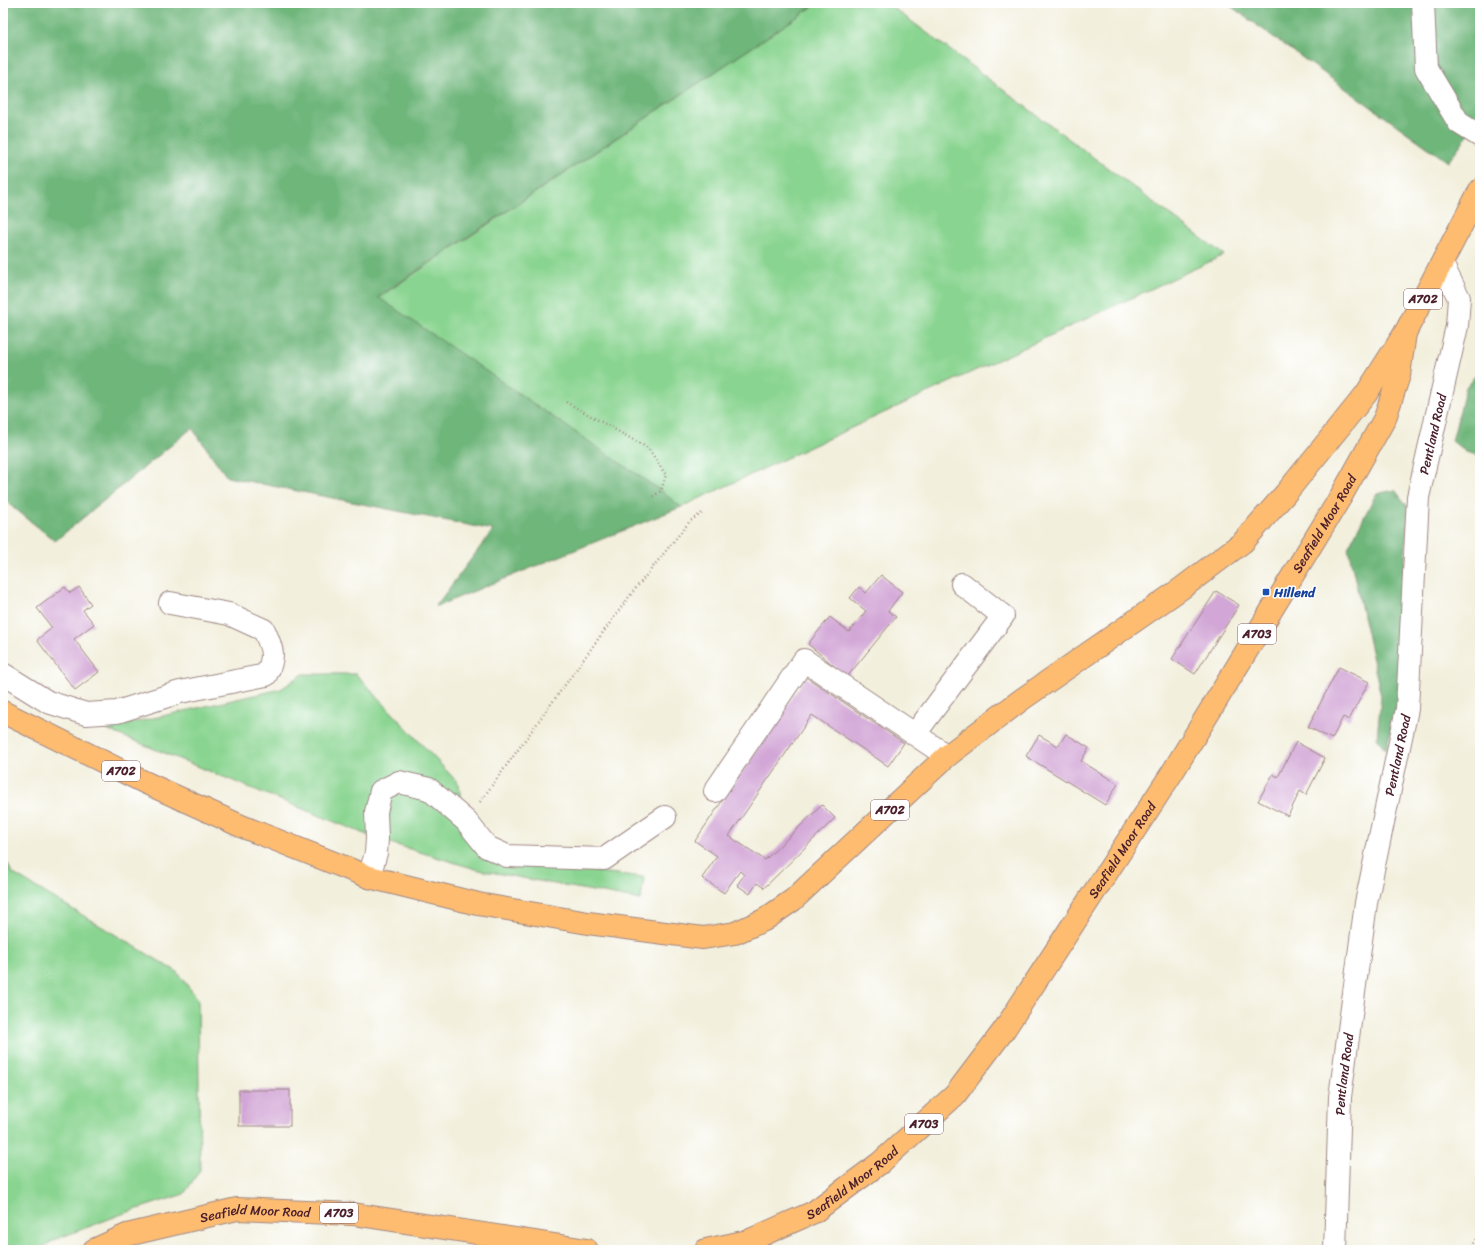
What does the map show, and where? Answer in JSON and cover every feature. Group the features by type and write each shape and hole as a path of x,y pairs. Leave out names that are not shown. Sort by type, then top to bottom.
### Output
{"main road":[{"name":"A702","path":"3,712 144,782 241,826 369,877 478,904 588,923 703,938 735,933 764,920 793,900 947,756 1021,700 1182,588 1243,542 1286,493 1366,394 1405,333 1480,190"},
{"name":"Seafield Moor Road","path":"706,1250 748,1241 814,1212 880,1163 959,1090 1004,1030 1172,773 1340,498 1385,418 1399,375 1405,333"},
{"name":"Seafield Moor Road","path":"94,1250 127,1235 237,1209 352,1214 586,1250"}],"street":[{"path":"1423,3 1426,68 1459,122 1480,136"},
{"name":"Pentland Road","path":"1335,1250 1340,1097 1364,918 1407,709 1418,497 1457,326 1459,298 1442,264"},
{"path":"915,734 1003,616 962,584"},
{"path":"3,674 48,702 86,714 117,712 180,692 266,675 272,663 272,647 264,630 229,614 170,603"},
{"path":"715,791 804,660 947,756"},
{"path":"369,877 376,853 376,812 381,791 399,782 429,790 466,821 487,847 507,856 604,859 665,817"}],"path":[{"path":"566,402 648,448 666,475 661,490 652,497"},
{"path":"466,821 628,598 690,521 704,512"},
{"path":"1469,1250 1480,1235"}],"green space":[{"path":"3,3 818,3 378,297 661,491 681,507 435,607 493,530 227,477 192,428 55,541 3,499"},
{"path":"818,3 887,3 1224,255 681,507 661,491 378,298"},
{"path":"1226,3 1480,3 1480,118 1448,162"},
{"path":"1480,370 1480,456 1466,452 1452,441 1466,387"},
{"path":"1395,490 1408,507 1397,708 1386,750 1377,738 1381,696 1348,548 1376,494"},
{"path":"303,674 356,674 459,784 464,834 482,859 644,877 641,900 479,870 377,839 105,729 281,689"},
{"path":"3,854 12,873 176,971 198,999 200,1170 184,1194 122,1214 54,1240 38,1250 3,1250"}],"building":[{"path":"881,575 902,592 888,611 896,617 847,677 808,644 830,617 849,632 866,611 850,598 859,587 866,593"},
{"path":"65,587 70,593 79,587 91,604 83,610 94,624 74,639 99,672 75,690 37,640 52,628 37,608"},
{"path":"1216,591 1239,605 1195,674 1172,659"},
{"path":"1339,667 1369,682 1349,720 1343,717 1332,739 1308,727"},
{"path":"806,677 904,743 888,766 812,715 729,836 765,860 822,805 835,818 764,888 757,883 750,894 737,885 744,875 740,871 724,893 702,878 717,856 695,841"},
{"path":"1066,734 1089,748 1081,761 1118,784 1105,805 1026,756 1039,735 1058,746"},
{"path":"1296,742 1325,758 1306,795 1300,791 1288,816 1258,801 1273,774 1278,777"},
{"path":"239,1090 290,1090 290,1126 239,1126"}],"place":[{"name":"Hillend","path":"1266,592"}]}
